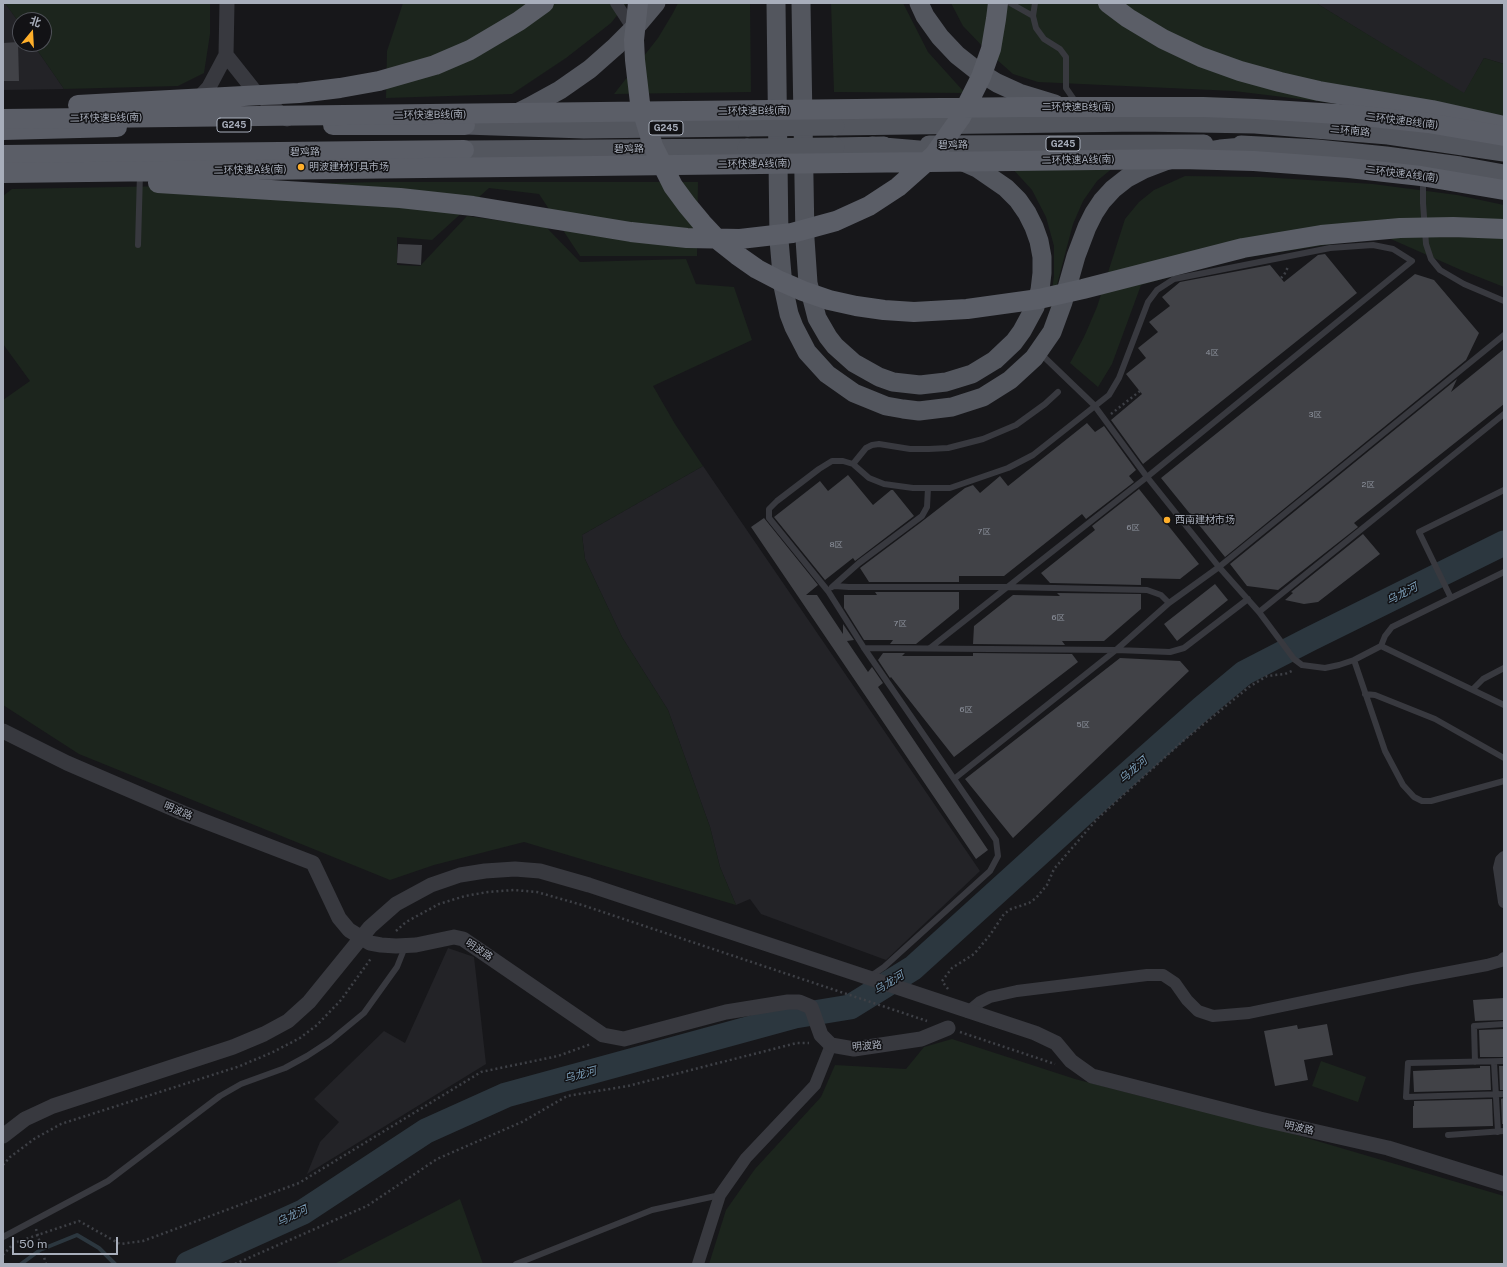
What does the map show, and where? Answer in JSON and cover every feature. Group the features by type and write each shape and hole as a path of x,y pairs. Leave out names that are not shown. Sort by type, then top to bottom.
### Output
{"highway":[{"path":"3,108 299,93 360,85 398,76 452,58 503,31 544,3"},
{"path":"3,174 407,198 486,208 631,232 687,238 740,239 792,233 836,221 869,206 898,187 934,155 961,117 981,77 992,42 998,3"},
{"path":"1108,3 1128,18 1163,39 1201,57 1240,71 1312,89 1432,110 1504,126"},
{"path":"637,18 634,40 640,103 653,146 673,186 702,223 737,255 757,269 780,281 829,300 884,310 914,312 967,310 1039,299 1224,252 1268,243 1321,235 1400,228 1453,227 1504,229"},
{"name":"二环快速B线(南)","path":"3,119 1163,106 1256,108 1347,114 1428,123 1504,136"},
{"name":"碧鸡路","path":"3,130 172,126 465,125"},
{"name":"碧鸡路","path":"3,155 464,150"},
{"name":"二环快速A线(南)","path":"3,174 1049,160 1195,160 1276,162 1349,168 1421,176 1504,190"}],"main road":[{"path":"465,125 486,122 513,114 545,99 565,87 590,69 616,46 650,3"},
{"path":"637,18 656,3"},
{"path":"776,3 778,186 781,264 784,294 789,314 794,328 807,352 827,374 854,393 886,406 903,410 920,411 952,407 983,397 1010,380 1022,370 1038,352 1052,332 1058,318 1087,227 1098,207 1113,189 1127,178 1165,161 1190,154 1220,149 1254,146"},
{"path":"802,3 805,239 808,283 817,318 825,333 835,346 854,363 893,382 920,385 946,382 972,374 995,360 1014,342 1026,326 1035,307 1040,290 1042,257 1039,241 1034,227 1018,200 1006,188 977,168 953,158 919,150 872,146"},
{"path":"919,3 925,16 940,37 957,55 976,70 997,83 1043,101 1081,110 1138,119 1195,123"},
{"name":"碧鸡路","path":"465,125 584,129 1110,122 1195,123"},
{"name":"二环南路","path":"1195,123 1312,128 1424,150 1504,174"},
{"name":"碧鸡路","path":"464,150 1133,143 1254,146"},
{"name":"二环南路","path":"1254,146 1323,150 1504,152"}],"street":[{"path":"172,126 209,87 226,55 227,3"},
{"path":"616,3 637,18"},
{"path":"226,55 253,89 293,125"},
{"name":"明波路","path":"3,731 67,763 183,813 313,862 339,918 349,930 361,938 370,943 381,946 416,945 454,937 463,939 603,1035 624,1039 726,1012 788,1002 799,1002 811,1007 826,1040 854,1049 921,1039 948,1028"},
{"path":"1504,857 1501,860 1499,868 1504,902"},
{"path":"3,1136 25,1120 53,1106 233,1047 264,1034 288,1021 309,1002 370,927 396,904 431,885 460,875 485,871 540,871 589,885 968,1012 980,1002 990,997 1017,991 1147,975 1163,975 1175,983 1187,1000 1198,1010 1213,1016 1220,1016 1249,1013 1487,965 1504,958"},
{"name":"明波路","path":"968,1012 1035,1033 1056,1043 1071,1061 1092,1076 1388,1148 1504,1184"},
{"path":"698,1264 720,1195 746,1158 815,1085 826,1040"}],"lane":[{"path":"1010,3 1033,16"},
{"path":"1035,3 1033,16 1036,28 1044,39 1060,49 1066,57 1066,88 1081,110"},
{"path":"1424,150 1423,203 1426,244 1431,259 1440,270 1464,284 1504,301"},
{"path":"138,245 140,154"},
{"path":"870,979 990,871 998,856 996,840 864,648 828,591 769,518 769,509 776,500 819,469 832,462 853,464 869,478 884,484 913,488 950,488 1008,468 1033,455 1109,395 1114,388 1148,302 1157,290 1174,279 1330,248 1373,245 1393,249 1412,261 1147,477 930,648"},
{"path":"954,779 1116,650 1169,603 1219,567 1504,335"},
{"path":"1038,352 1094,406 1147,477 1219,567 1259,612 1294,659 1302,665 1325,668 1354,660 1381,646 1385,636 1392,627 1504,572"},
{"path":"853,464 866,448 872,445 879,444 910,449 929,449 954,446 984,439 1016,425 1045,404 1058,392"},
{"path":"1259,612 1504,414"},
{"path":"828,591 859,563 922,516 927,507 928,488"},
{"path":"1451,598 1419,532 1504,490"},
{"path":"834,586 1008,587 1148,590 1161,595 1169,603"},
{"path":"864,648 1116,650 1170,652 1184,648 1248,599"},
{"path":"1381,646 1474,689 1504,705"},
{"path":"1354,660 1385,751 1403,785 1414,797 1422,801 1431,801 1504,780"},
{"path":"1474,689 1483,679 1504,668"},
{"path":"1366,694 1376,695 1435,719 1504,758"},
{"path":"3,1237 108,1181 220,1096 241,1084 285,1068 330,1041 364,1014 396,967 405,945"},
{"path":"1475,1062 1474,1026 1504,1024"},
{"path":"1504,1061 1408,1063 1406,1097 1504,1094"},
{"path":"1448,1135 1501,1132 1494,1062"},
{"path":"516,1264 652,1210 720,1195"}],"path":[{"path":"1105,420 1140,391"},
{"path":"942,981 952,968 974,954 990,935 1004,914 1011,909 1029,903 1036,898 1047,885 1054,869 1097,820 1183,741 1249,687 1267,676 1285,674 1302,665"},
{"path":"3,1165 10,1157 34,1138 61,1124 240,1066 273,1052 300,1038 317,1025 340,1000 381,946 406,922 439,904 465,896 488,892 514,890 537,892 582,905 1057,1065"},
{"path":"3,1255 13,1243 80,1221 120,1244 143,1241 299,1183 481,1072 558,1056 611,1036"},
{"path":"235,1264 367,1206 437,1159 522,1122 567,1096 628,1086 797,1042 826,1040"},
{"path":"34,1221 46,1264"}],"shaded area":[{"path":"3,3 5,3 12,13 12,52 39,52 64,89 3,90"},
{"path":"5,3 210,3 210,34 204,73 178,86 64,89 39,52 52,52 52,12 12,13"},
{"path":"403,3 627,3 611,23 566,58 512,94 386,98 387,51"},
{"path":"678,3 750,3 751,92 614,94 658,38"},
{"path":"831,3 903,3 928,52 965,93 834,92"},
{"path":"951,3 1316,3 1464,93 1484,58 1504,64 1504,127 1472,120 1234,91 1038,82 1013,74 987,51 963,26"},
{"path":"1316,3 1504,3 1504,64 1484,58 1464,94"},
{"path":"1011,167 1114,167 1097,181 1083,201 1073,224 1055,292 1052,291 1054,276 1054,246 1046,217 1032,190"},
{"path":"1185,176 1261,177 1373,184 1457,195 1504,205 1504,287 1384,236 1235,259 1141,285 1112,364 1098,387 1070,363 1084,337 1097,307 1125,219 1139,202 1154,190"},
{"path":"383,182 698,182 697,256 580,256 539,194 489,188 432,240 397,237 397,265 420,266 467,216 546,227 580,262 686,259 696,284 734,287 752,340 653,386 675,424 703,466 582,535 585,559 622,637 668,710 710,827 720,867 736,905 524,842 434,865 390,880 79,754 3,705 3,400 30,381 3,344 3,196 12,189"},
{"path":"703,466 980,871 886,960 761,914 750,899 736,905 720,867 710,827 668,710 622,637 585,559 582,535"},
{"path":"448,948 474,957 486,1064 307,1174 320,1142 339,1122 314,1099 384,1031 405,1043"},
{"path":"952,1039 1075,1079 1175,1105 1256,1123 1504,1196 1504,1264 709,1264 726,1210 755,1169 821,1097 835,1065 906,1069 924,1047"},
{"path":"1321,1061 1366,1077 1358,1102 1312,1086"},
{"path":"460,1199 483,1264 334,1264"}],"building":[{"path":"12,42 12,52 18,52 19,81 3,81 3,43"},
{"path":"398,244 422,245 421,265 397,263"},
{"path":"1325,254 1357,293 1143,464 1111,420 1142,394 1126,374 1146,358 1138,348 1158,332 1149,322 1170,306 1162,297 1180,282 1270,265 1284,282 1318,255"},
{"path":"1415,274 1434,280 1479,333 1466,360 1225,557 1161,478"},
{"path":"1504,349 1504,404 1354,523 1358,527 1278,590 1247,586 1230,564 1457,379 1451,392"},
{"path":"1087,423 1095,432 1104,426 1136,470 1129,476 1134,482 1086,519 1082,514 1004,576 959,576 959,582 869,582 860,568 965,488 973,485 980,493 1000,476 1008,486"},
{"path":"848,475 873,505 893,490 914,516 855,561 853,558 825,580 774,517 820,481 828,491"},
{"path":"1139,489 1199,564 1180,579 1141,578 1141,585 1050,583 1041,573 1095,530 1092,526"},
{"path":"764,518 818,585 806,595 817,595 843,634 843,624 854,640 847,641 868,672 872,667 883,683 878,687 988,850 976,859 751,527"},
{"path":"1363,534 1380,554 1318,602 1304,604 1285,600 1293,593 1291,592"},
{"path":"1215,584 1228,600 1177,641 1164,624"},
{"path":"875,592 959,592 959,609 916,644 890,644 893,640 864,640 844,608 844,595 877,595"},
{"path":"1057,593 1141,594 1141,609 1104,641 1062,641 1065,645 973,644 974,626 1013,595 1060,596"},
{"path":"883,653 905,653 902,656 973,656 973,653 1072,654 1078,662 954,757 891,677 890,678 878,660"},
{"path":"1120,658 1180,661 1189,671 1013,838 965,779"},
{"path":"1504,998 1504,1020 1475,1021 1473,1000"},
{"path":"1327,1024 1333,1055 1304,1060 1308,1080 1275,1086 1264,1031 1297,1025 1298,1029"},
{"path":"1504,1029 1504,1057 1480,1057 1479,1030"},
{"path":"1480,1066 1490,1066 1491,1090 1414,1092 1413,1071 1480,1068"},
{"path":"1499,1066 1504,1066 1504,1090 1500,1090"},
{"path":"1504,1098 1504,1124 1502,1124 1501,1099"},
{"path":"1492,1099 1493,1126 1413,1128 1414,1101"}],"waterway":[{"name":"乌龙河","path":"188,1264 303,1212 426,1131 506,1095 795,1016 850,1007 913,968 1086,811 1202,708 1244,673 1504,543"},
{"path":"21,1264 40,1250 77,1235 99,1248 115,1264"}],"place":[{"name":"明波建材灯具市场","path":"301,167"},
{"name":"西南建材市场","path":"1167,520"}]}
